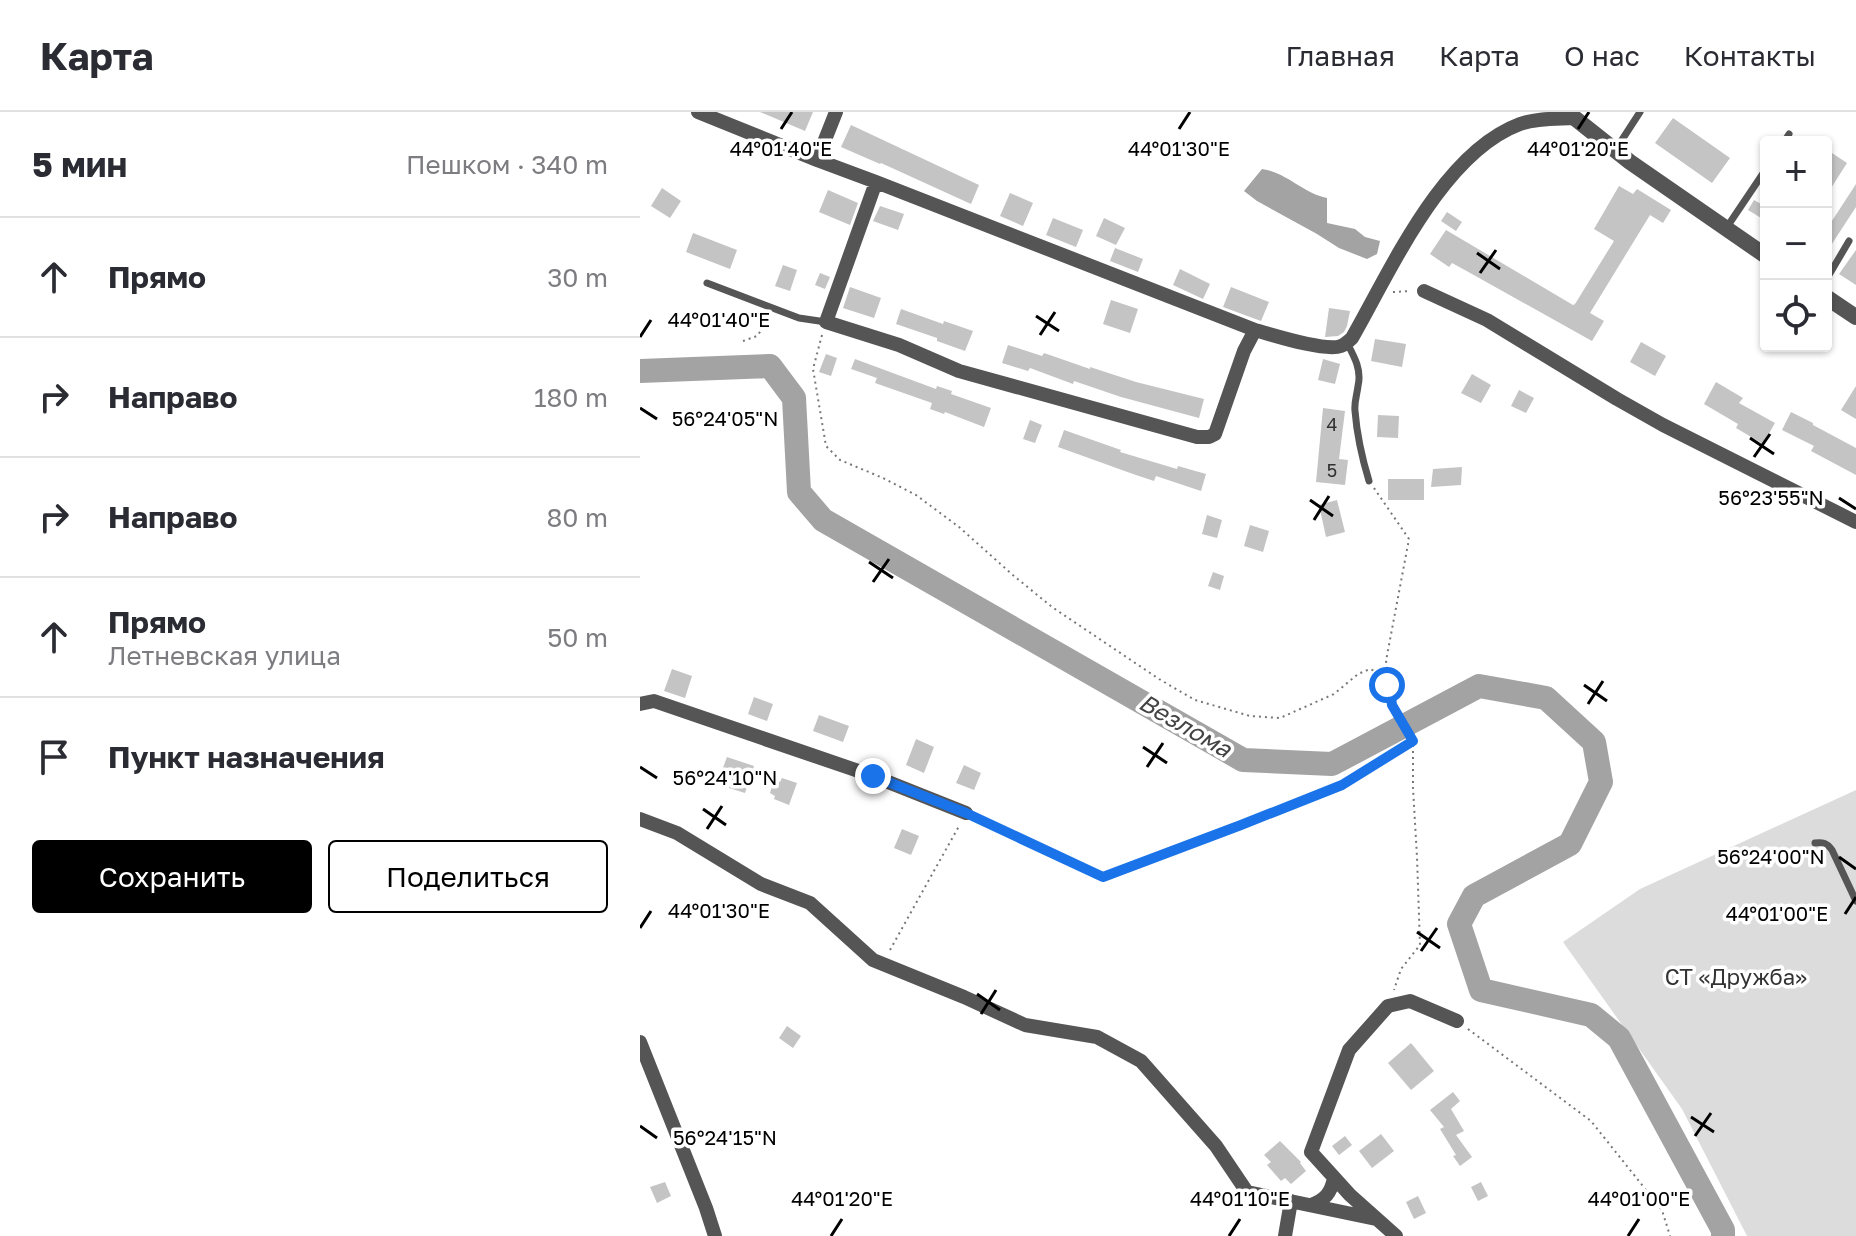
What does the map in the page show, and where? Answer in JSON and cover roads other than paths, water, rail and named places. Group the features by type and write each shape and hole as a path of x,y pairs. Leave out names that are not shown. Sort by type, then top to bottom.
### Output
{"street":[{"path":"698,112 1255,330 1322,346 1341,346 1352,338 1425,210 1475,151 1489,139 1523,123 1573,114 1615,151 1760,252"},
{"path":"817,160 836,112"},
{"path":"876,182 826,322 899,345 959,371 1197,437 1215,434 1244,351 1255,330"},
{"path":"1424,291 1487,320 1663,425 1856,522"},
{"path":"1832,301 1856,317"},
{"path":"640,704 654,701 873,776 966,813"},
{"path":"640,819 677,833 761,884 810,903 873,960 1025,1025 1097,1037 1141,1061 1216,1146 1247,1192 1376,1219"},
{"path":"1396,1236 1350,1195 1311,1152 1349,1050 1388,1006 1410,1001 1457,1021"},
{"path":"640,1042 715,1236"},
{"path":"1311,1205 1322,1201 1329,1193 1334,1178"},
{"path":"1285,1236 1291,1201"}],"lane":[{"path":"1615,151 1640,112"},
{"path":"1726,229 1760,178"},
{"path":"1832,270 1849,241"},
{"path":"707,283 799,318 826,322"},
{"path":"1347,343 1356,359 1359,374 1355,412 1359,448 1369,481"},
{"path":"1815,843 1828,844 1856,901"}],"waterway":[{"name":"Везлома","path":"640,371 770,366 794,398 799,492 823,520 1243,760 1332,764 1479,686 1546,698 1594,742 1601,782 1570,844 1474,896 1459,924 1481,990 1591,1015 1619,1038 1723,1230 1723,1236"}],"park label":[{"name":"СТ «Дружба»","path":"1736,977"}]}
